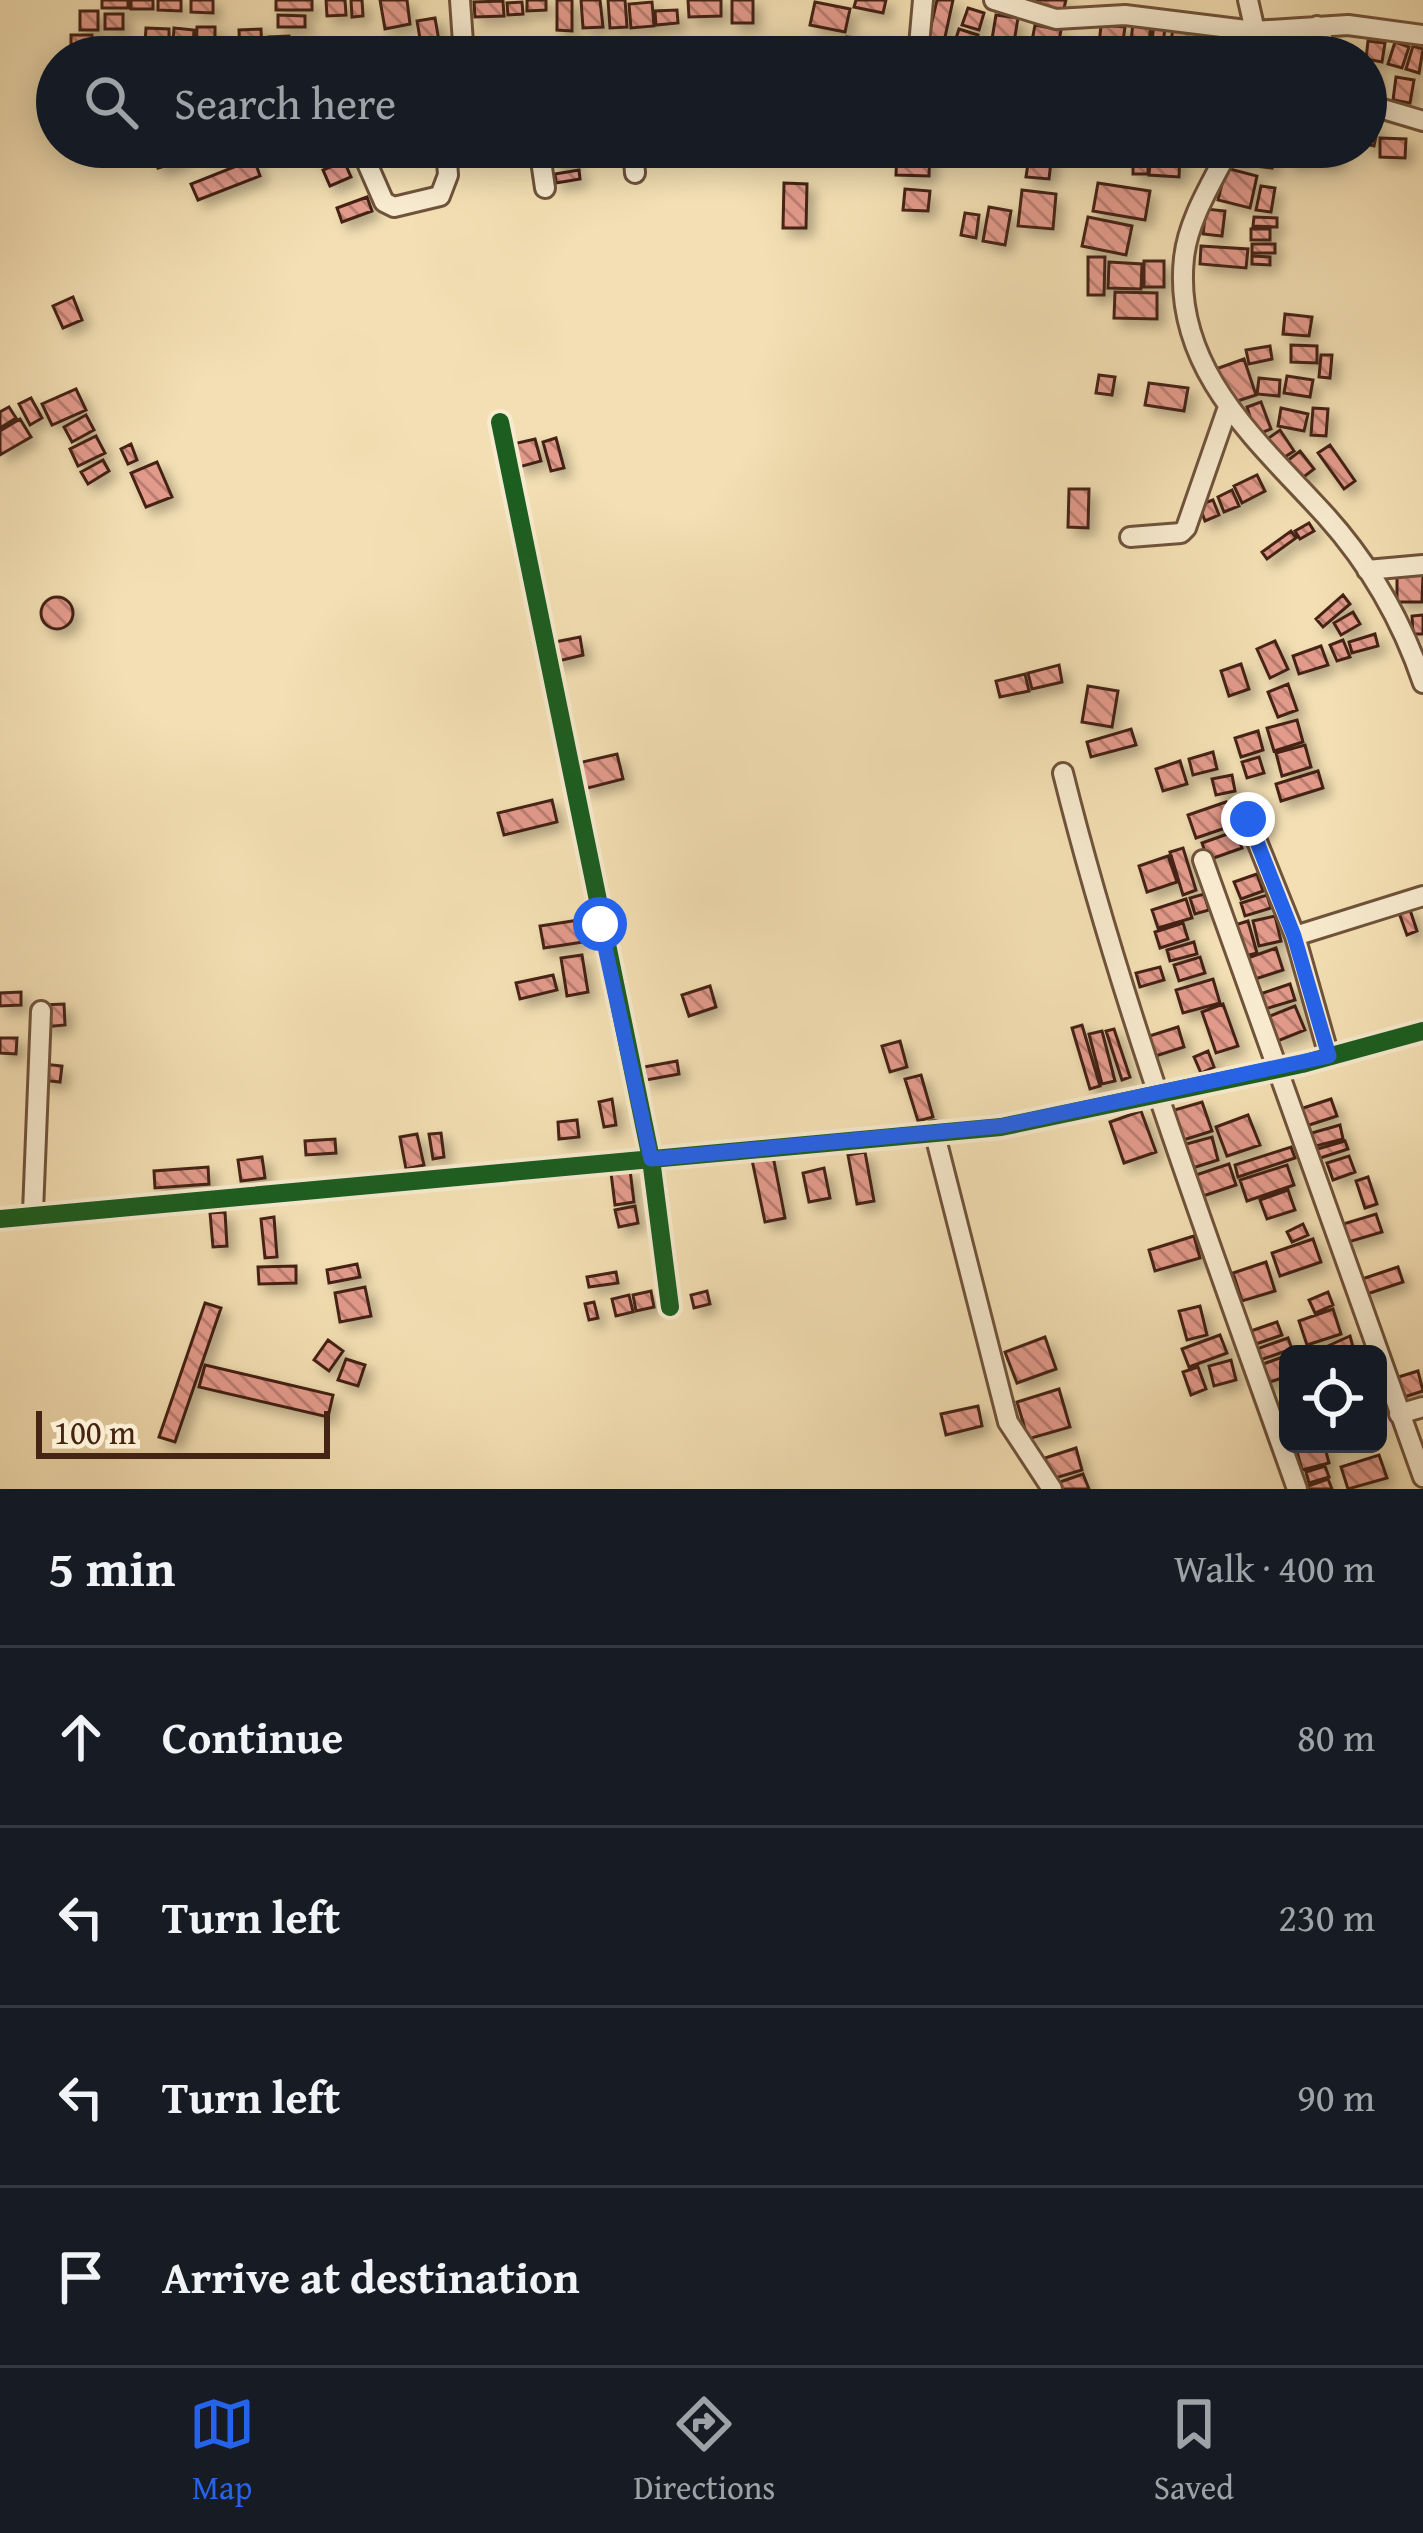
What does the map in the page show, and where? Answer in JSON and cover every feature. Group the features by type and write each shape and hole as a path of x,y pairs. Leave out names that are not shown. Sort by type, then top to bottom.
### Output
{"street":[{"path":"460,0 463,36"},
{"path":"920,36 923,0"},
{"path":"994,0 1056,19 1125,14 1254,32 1317,26 1423,34"},
{"path":"1248,0 1255,36"},
{"path":"1317,26 1321,36"},
{"path":"1387,110 1423,121"},
{"path":"369,168 384,202 394,207 440,196 448,168"},
{"path":"541,168 544,188"},
{"path":"635,168 635,173"},
{"path":"1221,168 1184,255 1184,288 1195,339 1227,410 1328,518 1367,570 1404,628 1423,683"},
{"path":"1130,537 1181,533 1186,528 1227,410"},
{"path":"500,422 651,1159 670,1306"},
{"path":"1367,570 1423,565"},
{"path":"1063,773 1097,913 1155,1096 1297,1489"},
{"path":"1248,819 1294,936 1329,1056"},
{"path":"1203,860 1423,1477"},
{"path":"1294,936 1423,896"},
{"path":"33,1212 41,1012"},
{"path":"0,1219 33,1212 420,1184 1001,1126 1278,1069 1423,1030"},
{"path":"934,1131 1007,1422 1052,1489"},
{"path":"1399,1414 1423,1407"}],"building":[{"path":"102,0 128,0 128,8 102,8"},
{"path":"131,0 153,0 153,9 131,9"},
{"path":"158,0 181,0 181,11 158,10"},
{"path":"191,0 213,0 213,13 191,12"},
{"path":"276,0 312,0 312,10 276,10"},
{"path":"326,0 345,0 346,15 327,16"},
{"path":"351,0 362,0 363,16 352,17"},
{"path":"380,0 407,0 410,24 385,29"},
{"path":"527,0 546,0 546,10 527,11"},
{"path":"557,0 572,0 572,31 557,30"},
{"path":"581,0 600,0 603,27 583,28"},
{"path":"608,0 625,0 627,27 610,28"},
{"path":"688,0 721,0 721,16 689,17"},
{"path":"732,0 753,0 753,23 732,23"},
{"path":"856,0 886,0 883,13 854,7"},
{"path":"937,0 953,0 945,36 929,36"},
{"path":"1037,0 1066,0 1062,16 1035,9"},
{"path":"503,1 504,16 475,17 474,2"},
{"path":"522,2 523,14 508,15 507,3"},
{"path":"652,2 654,26 631,28 629,4"},
{"path":"815,2 850,9 845,32 810,25"},
{"path":"968,8 984,13 979,30 962,25"},
{"path":"677,10 678,23 656,25 655,11"},
{"path":"80,11 98,11 98,30 80,30"},
{"path":"105,14 123,14 123,29 105,29"},
{"path":"278,15 305,16 305,27 278,27"},
{"path":"996,15 1018,18 1015,36 992,36"},
{"path":"435,18 438,36 420,36 417,21"},
{"path":"1133,22 1151,23 1150,36 1132,36"},
{"path":"1035,25 1061,30 1060,36 1033,36"},
{"path":"1101,25 1125,27 1124,36 1100,36"},
{"path":"1154,25 1165,26 1164,36 1153,36"},
{"path":"197,27 215,27 215,36 197,36"},
{"path":"146,28 169,29 169,36 145,36"},
{"path":"174,28 194,30 194,36 174,36"},
{"path":"261,29 261,36 239,36 239,30"},
{"path":"1173,29 1203,34 1203,36 1172,36"},
{"path":"1395,42 1409,47 1402,68 1388,64"},
{"path":"1413,46 1423,49 1419,73 1406,69"},
{"path":"1396,77 1414,80 1410,103 1393,100"},
{"path":"1387,138 1406,139 1405,158 1387,157"},
{"path":"231,168 257,168 260,176 198,200 191,184"},
{"path":"347,168 351,177 330,186 323,170"},
{"path":"896,168 929,168 929,176 896,175"},
{"path":"1027,168 1050,168 1049,179 1026,177"},
{"path":"1150,168 1179,168 1179,177 1149,175"},
{"path":"1226,168 1257,176 1250,208 1218,200"},
{"path":"579,170 580,179 556,183 555,174"},
{"path":"784,183 807,184 806,228 783,228"},
{"path":"1098,183 1150,191 1145,220 1093,211"},
{"path":"1261,186 1275,188 1271,212 1256,210"},
{"path":"905,189 930,191 928,211 903,210"},
{"path":"1022,190 1056,194 1053,229 1018,226"},
{"path":"367,197 372,211 342,222 337,208"},
{"path":"989,207 1011,211 1005,245 983,241"},
{"path":"1206,209 1225,211 1222,236 1203,234"},
{"path":"965,213 979,215 976,238 961,235"},
{"path":"1088,217 1132,226 1126,255 1082,246"},
{"path":"1254,217 1277,218 1277,227 1253,226"},
{"path":"1251,229 1270,229 1270,240 1251,240"},
{"path":"1252,244 1275,244 1275,253 1252,253"},
{"path":"1201,246 1248,249 1246,268 1200,264"},
{"path":"1252,256 1270,257 1270,265 1252,264"},
{"path":"1088,257 1105,257 1104,295 1088,295"},
{"path":"1144,261 1164,261 1164,287 1144,287"},
{"path":"1109,262 1142,264 1141,289 1108,288"},
{"path":"1115,292 1157,293 1157,319 1114,318"},
{"path":"73,297 82,320 63,328 53,306"},
{"path":"1285,314 1312,317 1309,336 1283,334"},
{"path":"1291,345 1317,346 1317,363 1291,362"},
{"path":"1270,346 1272,359 1249,364 1246,350"},
{"path":"1321,355 1332,355 1330,378 1319,377"},
{"path":"1244,359 1256,395 1228,404 1216,369"},
{"path":"1099,375 1115,377 1112,395 1096,393"},
{"path":"1287,376 1313,380 1310,397 1284,393"},
{"path":"1259,378 1280,380 1279,396 1257,394"},
{"path":"1149,383 1188,388 1184,411 1145,405"},
{"path":"76,389 86,410 52,425 42,404"},
{"path":"31,398 42,418 30,425 19,404"},
{"path":"1261,402 1271,429 1256,435 1247,407"},
{"path":"9,407 16,418 0,428 0,412"},
{"path":"1281,408 1308,414 1304,431 1278,426"},
{"path":"1313,408 1328,409 1326,436 1311,435"},
{"path":"86,415 94,430 72,442 64,427"},
{"path":"20,419 31,437 0,455 0,431"},
{"path":"1280,430 1294,451 1277,462 1263,442"},
{"path":"96,436 105,453 78,466 70,449"},
{"path":"556,438 564,468 551,471 543,442"},
{"path":"535,439 541,461 519,467 513,444"},
{"path":"131,444 137,460 128,464 121,449"},
{"path":"1330,445 1355,481 1344,489 1318,453"},
{"path":"1300,451 1314,469 1301,479 1287,461"},
{"path":"103,460 109,471 88,484 81,472"},
{"path":"157,462 172,497 146,507 131,473"},
{"path":"1257,475 1265,491 1242,503 1234,486"},
{"path":"1069,489 1089,489 1088,528 1068,527"},
{"path":"1232,490 1239,506 1224,512 1218,497"},
{"path":"1213,500 1219,515 1205,521 1199,505"},
{"path":"1309,523 1314,531 1300,539 1295,531"},
{"path":"1291,531 1296,538 1267,559 1262,552"},
{"path":"1397,575 1423,575 1422,602 1397,602"},
{"path":"1343,595 1350,604 1323,627 1316,619"},
{"path":"57,597 68,602 73,613 68,624 57,629 46,624 41,613 46,602"},
{"path":"1353,612 1360,624 1341,635 1334,623"},
{"path":"1423,615 1423,634 1413,634 1412,616"},
{"path":"1375,634 1378,646 1352,653 1349,642"},
{"path":"580,637 583,655 554,662 550,643"},
{"path":"1343,640 1350,657 1337,661 1330,645"},
{"path":"1275,641 1288,669 1270,678 1257,649"},
{"path":"1321,646 1328,665 1299,674 1293,656"},
{"path":"1241,664 1249,689 1229,696 1221,671"},
{"path":"1059,665 1062,682 1032,689 1028,673"},
{"path":"1025,674 1029,691 1000,697 996,681"},
{"path":"1288,684 1297,710 1278,717 1268,692"},
{"path":"1088,686 1118,691 1112,727 1082,722"},
{"path":"1297,720 1303,742 1274,751 1267,728"},
{"path":"1131,729 1136,745 1091,757 1087,742"},
{"path":"1258,731 1263,750 1241,757 1235,738"},
{"path":"1305,745 1311,767 1282,776 1276,753"},
{"path":"1213,752 1217,769 1193,775 1189,759"},
{"path":"617,754 623,779 584,789 578,763"},
{"path":"1259,757 1264,773 1247,778 1242,762"},
{"path":"1180,761 1187,784 1163,791 1156,769"},
{"path":"1318,771 1323,788 1281,801 1276,784"},
{"path":"1232,775 1235,791 1216,795 1212,779"},
{"path":"552,800 557,822 504,835 498,813"},
{"path":"1226,802 1234,825 1196,838 1188,815"},
{"path":"1236,831 1242,848 1208,860 1202,843"},
{"path":"1183,848 1196,890 1183,895 1170,852"},
{"path":"1168,856 1177,882 1147,892 1139,866"},
{"path":"1257,874 1263,891 1241,899 1234,882"},
{"path":"1204,894 1209,910 1195,914 1190,898"},
{"path":"1267,895 1271,908 1245,916 1241,903"},
{"path":"1186,899 1192,918 1158,928 1152,910"},
{"path":"1409,907 1417,931 1407,935 1398,910"},
{"path":"1275,916 1281,941 1259,946 1253,921"},
{"path":"579,920 583,942 544,948 540,926"},
{"path":"1248,921 1257,953 1241,957 1232,926"},
{"path":"1183,923 1188,939 1160,948 1155,932"},
{"path":"1194,942 1197,954 1170,961 1167,950"},
{"path":"1276,948 1283,970 1252,980 1245,959"},
{"path":"582,955 588,992 567,996 561,958"},
{"path":"1200,957 1205,973 1179,981 1174,965"},
{"path":"1160,967 1164,980 1140,987 1136,973"},
{"path":"553,975 557,990 520,999 516,983"},
{"path":"1213,979 1220,1003 1183,1013 1176,990"},
{"path":"1290,984 1295,1000 1262,1010 1257,995"},
{"path":"710,986 716,1007 689,1016 682,995"},
{"path":"21,992 21,1005 0,1006 0,993"},
{"path":"64,1004 65,1025 43,1027 42,1005"},
{"path":"1223,1004 1238,1046 1216,1053 1202,1012"},
{"path":"1295,1006 1305,1030 1275,1042 1265,1018"},
{"path":"1082,1025 1100,1086 1090,1089 1072,1028"},
{"path":"1178,1027 1184,1047 1149,1058 1143,1038"},
{"path":"1114,1029 1130,1077 1122,1080 1106,1031"},
{"path":"1102,1031 1115,1081 1102,1084 1089,1034"},
{"path":"0,1038 17,1038 16,1054 0,1053"},
{"path":"900,1041 907,1067 890,1072 882,1046"},
{"path":"1208,1051 1214,1067 1201,1073 1194,1057"},
{"path":"677,1061 679,1074 646,1080 644,1067"},
{"path":"43,1064 62,1066 60,1082 41,1080"},
{"path":"921,1075 933,1117 918,1121 905,1079"},
{"path":"612,1099 616,1125 604,1127 599,1102"},
{"path":"1331,1099 1337,1116 1306,1126 1300,1109"},
{"path":"1202,1102 1212,1131 1180,1141 1171,1111"},
{"path":"1141,1111 1156,1152 1124,1163 1110,1122"},
{"path":"1248,1115 1260,1145 1227,1156 1216,1127"},
{"path":"577,1120 579,1137 559,1139 558,1122"},
{"path":"1340,1125 1343,1139 1312,1147 1308,1134"},
{"path":"441,1133 444,1157 433,1159 429,1134"},
{"path":"417,1134 424,1165 406,1169 400,1137"},
{"path":"1212,1137 1218,1160 1186,1170 1179,1146"},
{"path":"335,1139 336,1153 306,1155 305,1141"},
{"path":"1345,1141 1348,1149 1317,1159 1314,1150"},
{"path":"1291,1147 1295,1158 1238,1177 1235,1165"},
{"path":"772,1151 785,1218 765,1222 751,1155"},
{"path":"865,1152 874,1201 857,1204 848,1155"},
{"path":"1349,1156 1355,1172 1333,1180 1327,1163"},
{"path":"262,1157 265,1178 241,1181 238,1160"},
{"path":"1229,1164 1236,1185 1200,1197 1193,1176"},
{"path":"1287,1165 1294,1185 1247,1201 1240,1180"},
{"path":"208,1167 209,1184 155,1188 154,1171"},
{"path":"824,1168 830,1198 809,1202 803,1173"},
{"path":"630,1170 634,1202 615,1205 611,1173"},
{"path":"1368,1177 1377,1204 1365,1208 1356,1181"},
{"path":"1288,1190 1295,1210 1267,1219 1260,1200"},
{"path":"635,1206 638,1223 619,1227 615,1210"},
{"path":"225,1212 227,1246 213,1247 210,1213"},
{"path":"1376,1214 1382,1232 1345,1243 1340,1225"},
{"path":"274,1217 277,1257 265,1258 261,1219"},
{"path":"1303,1224 1308,1235 1292,1242 1287,1232"},
{"path":"1194,1236 1200,1258 1155,1271 1149,1250"},
{"path":"1313,1239 1321,1262 1280,1276 1272,1253"},
{"path":"1266,1262 1275,1291 1242,1301 1233,1273"},
{"path":"357,1264 360,1277 329,1283 327,1270"},
{"path":"296,1266 296,1283 259,1284 258,1267"},
{"path":"1398,1267 1403,1282 1364,1295 1359,1280"},
{"path":"616,1272 618,1283 589,1287 587,1277"},
{"path":"365,1287 371,1316 340,1322 335,1293"},
{"path":"651,1291 654,1307 636,1311 633,1295"},
{"path":"707,1291 710,1304 694,1308 691,1295"},
{"path":"1328,1292 1333,1305 1315,1313 1309,1300"},
{"path":"629,1295 633,1312 616,1316 612,1299"},
{"path":"594,1302 598,1318 589,1320 585,1304"},
{"path":"205,1303 221,1308 175,1442 159,1437"},
{"path":"1200,1306 1207,1335 1187,1340 1179,1311"},
{"path":"1333,1309 1341,1334 1307,1345 1299,1321"},
{"path":"1277,1322 1282,1335 1253,1345 1248,1332"},
{"path":"1220,1335 1227,1353 1189,1367 1182,1349"},
{"path":"1350,1336 1352,1345 1330,1345"},
{"path":"1045,1337 1056,1369 1017,1383 1005,1352"},
{"path":"1288,1338 1291,1345 1279,1345 1279,1353 1257,1361 1254,1350"},
{"path":"328,1340 343,1351 329,1371 314,1360"},
{"path":"1279,1358 1279,1379 1261,1385 1255,1367"},
{"path":"346,1359 365,1365 358,1386 338,1380"},
{"path":"1231,1360 1236,1380 1214,1386 1209,1366"},
{"path":"205,1365 333,1395 328,1417 199,1387"},
{"path":"1198,1367 1206,1389 1191,1395 1183,1372"},
{"path":"1418,1371 1423,1391 1401,1398 1395,1378"},
{"path":"1059,1389 1070,1427 1028,1439 1017,1402"},
{"path":"978,1406 982,1426 946,1435 941,1414"},
{"path":"1076,1448 1082,1470 1052,1479 1045,1458"},
{"path":"1297,1453 1326,1453 1329,1463 1302,1470"},
{"path":"1379,1455 1387,1478 1348,1489 1341,1467"},
{"path":"1325,1466 1329,1477 1309,1483 1306,1472"},
{"path":"1083,1474 1089,1489 1062,1489 1060,1482"},
{"path":"1328,1479 1332,1489 1300,1489"}],"cycle path":[{"path":"500,422 651,1159 670,1307"},
{"path":"0,1219 1001,1127 1302,1064 1423,1031"}],"route":[{"path":"600,924 651,1159 1001,1126 1123,1104 1329,1056 1294,936 1248,819"}]}
